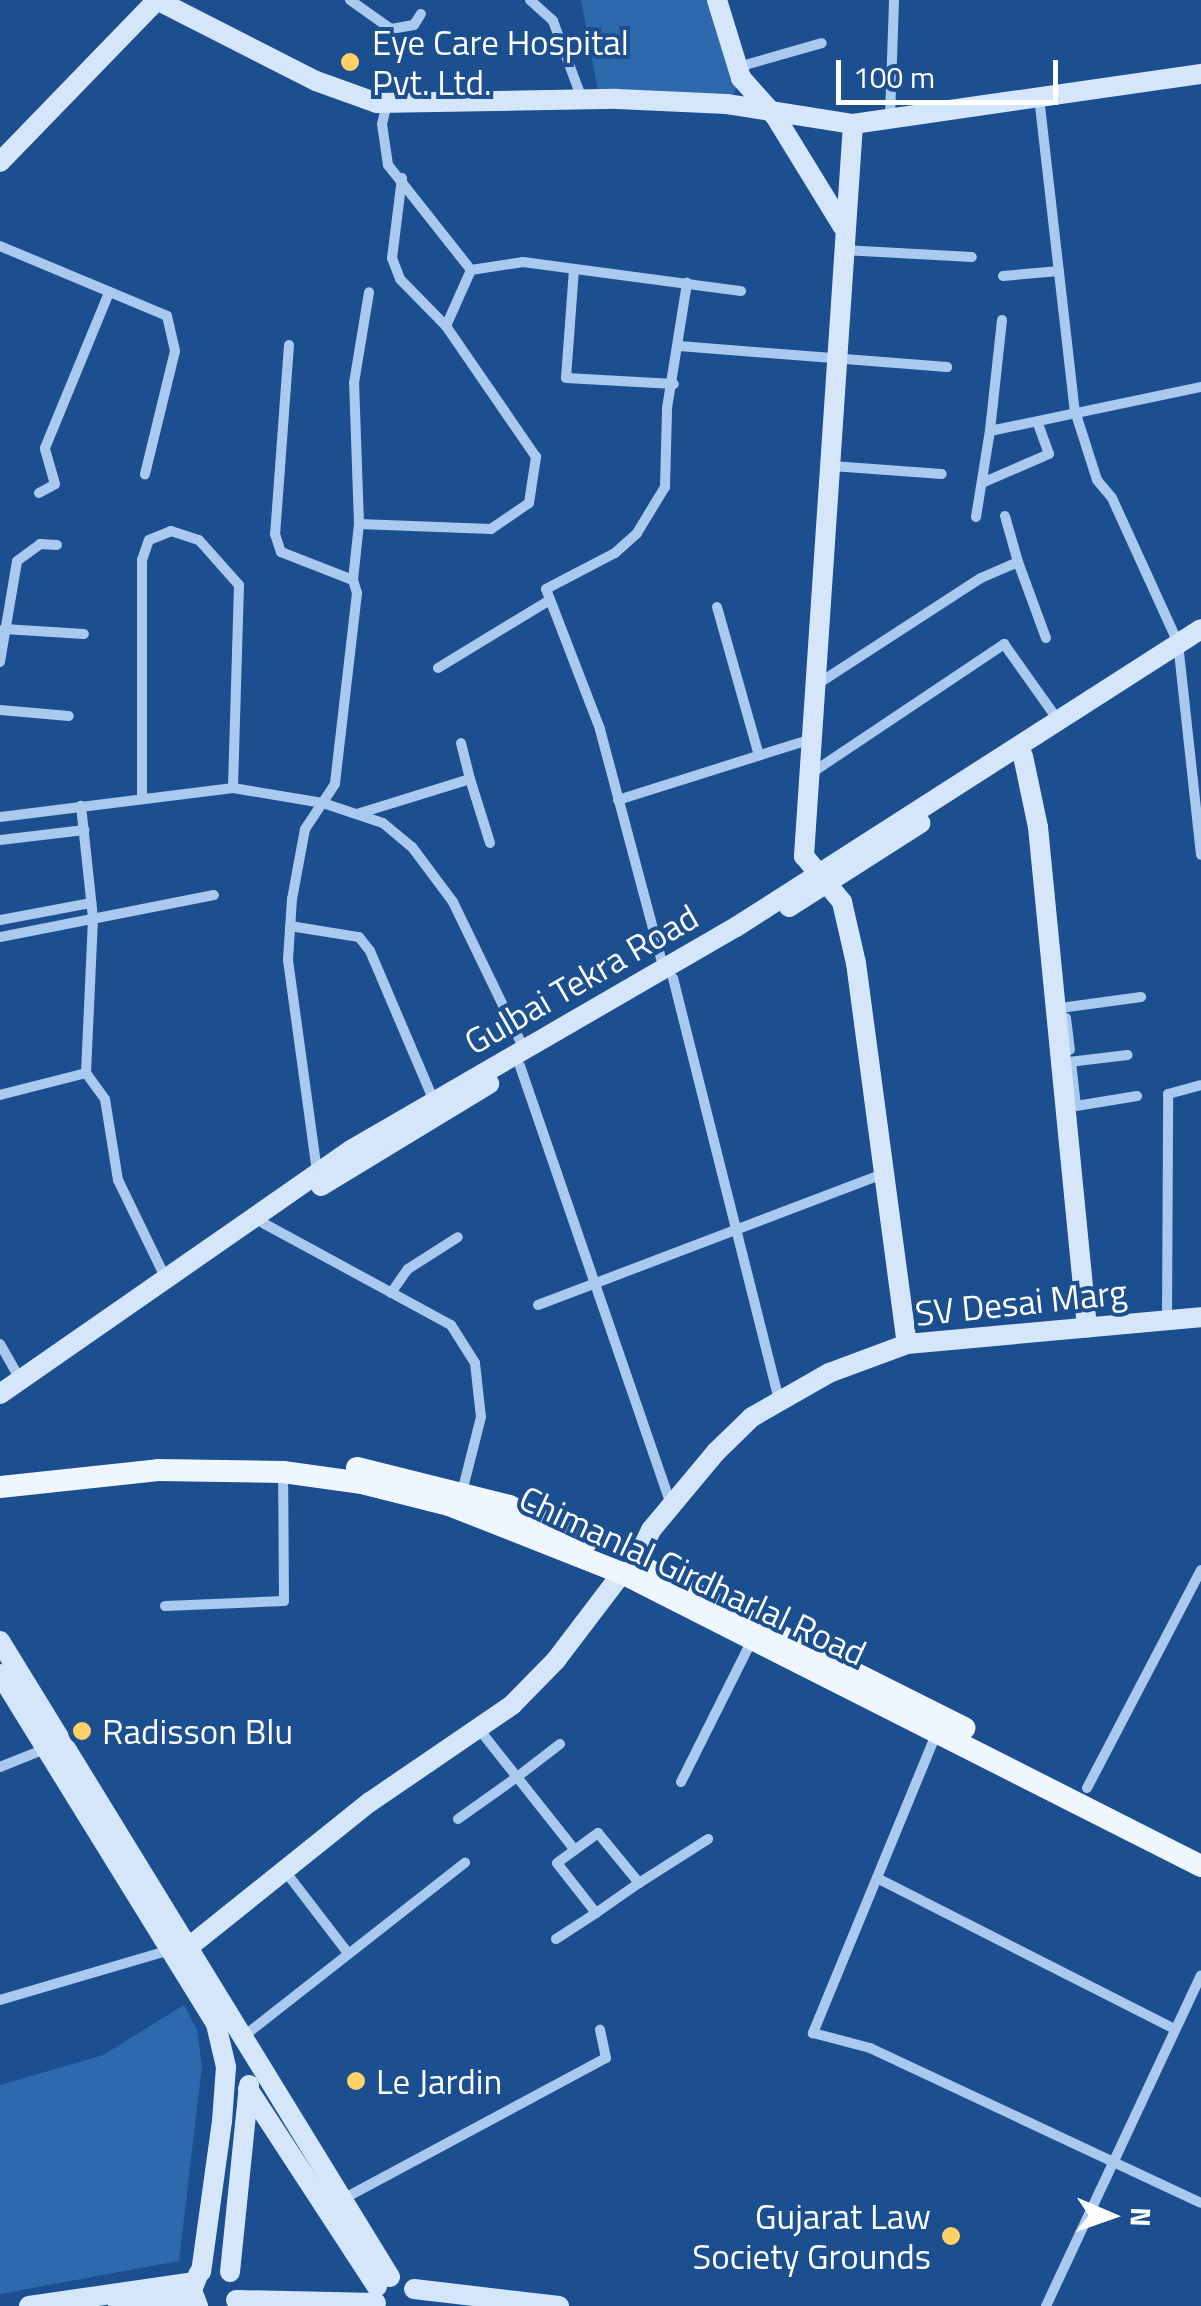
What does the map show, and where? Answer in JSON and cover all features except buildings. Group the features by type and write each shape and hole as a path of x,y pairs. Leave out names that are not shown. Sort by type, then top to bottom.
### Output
{"main road":[{"path":"0,143 138,0"},
{"path":"0,162 157,0 316,81 388,102 582,99 727,104 775,116 854,124 1201,74"},
{"path":"717,0 738,67 775,116 843,227"},
{"path":"854,124 843,227 840,356 804,856 819,879 842,902 856,963 881,1175 907,1344"},
{"name":"Gulbai Tekra Road","path":"0,1407 263,1223 522,1057 669,974 1023,756 1179,651 1201,629"},
{"name":"Gulbai Tekra Road","path":"819,879 1058,720 1179,651 1201,644"},
{"path":"1023,756 1038,827 1067,1058 1088,1328"},
{"name":"Gulbai Tekra Road","path":"0,1394 317,1173 434,1100 522,1057"},
{"name":"SV Desai Marg","path":"182,1947 512,1705 556,1660 716,1452 779,1399 907,1344 1201,1318"},
{"name":"Chimanlal Girdharlal Road","path":"0,1472 235,1455 367,1470 462,1492 1086,1788 1201,1848"},
{"name":"Chimanlal Girdharlal Road","path":"0,1487 158,1470 283,1472 362,1483 449,1505 628,1568 752,1640 1201,1866"},
{"path":"0,1641 182,1947 216,2024 226,2067 196,2289"},
{"path":"0,1674 7,1700 244,2036 252,2056 342,2199 379,2293"},
{"path":"234,2290 252,2056"},
{"path":"248,2089 379,2293"},
{"path":"118,2306 196,2289 216,2266 234,2290"},
{"path":"234,2290 379,2293 406,2280 413,2298 559,2306"},
{"path":"30,2306 196,2289"}],"street":[{"path":"350,0 390,29 414,25 420,14"},
{"path":"530,0 553,21 582,99"},
{"path":"890,116 894,0"},
{"path":"738,67 822,43"},
{"path":"1039,96 1075,410 1096,480 1112,498 1179,651 1201,855"},
{"path":"388,102 383,150 471,270"},
{"path":"359,524 491,530 529,503 536,458 446,326 400,280 392,258 402,177"},
{"path":"0,246 167,316 174,329 145,474"},
{"path":"842,250 972,256"},
{"path":"471,270 522,262 741,291"},
{"path":"574,269 566,378 674,384"},
{"path":"446,326 471,270"},
{"path":"1003,276 1059,271"},
{"path":"687,283 665,487 638,532 615,553 546,590 600,729 669,974 779,1399"},
{"path":"317,1173 288,960 290,926 305,829 334,784 357,593 353,580 359,524 354,383 369,292"},
{"path":"39,493 55,484 45,448 110,294"},
{"path":"976,516 1002,320"},
{"path":"289,345 275,534 281,552 353,580"},
{"path":"680,346 947,367"},
{"path":"990,431 1038,423 1075,410 1201,387"},
{"path":"982,483 1049,454 1038,423"},
{"path":"832,466 942,474"},
{"path":"1005,516 1046,638"},
{"path":"142,796 142,560 149,540 171,531 199,540 239,585 233,788"},
{"path":"0,662 17,562 40,544 57,545"},
{"path":"815,686 981,578 1018,562"},
{"path":"438,668 550,600"},
{"path":"717,607 760,756"},
{"path":"4,629 84,634"},
{"path":"809,775 1004,644 1058,720"},
{"path":"0,710 69,716"},
{"path":"618,800 812,739"},
{"path":"461,743 490,842"},
{"path":"356,814 470,780"},
{"path":"0,817 142,796 233,788 322,804 383,823 412,848 453,902 522,1057 671,1506"},
{"path":"82,806 92,918 86,1073 105,1099 118,1180 165,1277"},
{"path":"0,840 84,830"},
{"path":"0,937 214,896"},
{"path":"0,920 91,903"},
{"path":"290,926 344,933 370,951 434,1100"},
{"path":"1059,1008 1141,997"},
{"path":"1067,1058 1128,1055"},
{"path":"0,1095 86,1073"},
{"path":"1167,1320 1168,1094 1201,1085"},
{"path":"1070,1107 1137,1096"},
{"path":"538,1305 735,1226 881,1175"},
{"path":"263,1223 452,1325 475,1363 481,1416 462,1492"},
{"path":"391,1292 408,1269 458,1237"},
{"path":"0,1344 20,1378"},
{"path":"165,1606 284,1601 283,1472"},
{"path":"1086,1788 1201,1571"},
{"path":"681,1782 752,1640"},
{"path":"478,1727 574,1849"},
{"path":"937,1732 813,2032 870,2048 1201,2203"},
{"path":"458,1819 560,1744"},
{"path":"0,1767 45,1749"},
{"path":"596,1913 558,1863 574,1849 598,1833 638,1883"},
{"path":"556,1939 708,1839"},
{"path":"244,2036 466,1863"},
{"path":"284,1870 348,1953"},
{"path":"877,1878 1174,2029"},
{"path":"0,2000 182,1947"},
{"path":"1046,2306 1201,1975"},
{"path":"342,2199 606,2058 600,2030"}],"shaded area":[{"path":"581,0 712,0 737,83 734,94 598,91"},
{"path":"184,2005 197,2030 202,2066 179,2261 0,2294 0,2085 103,2055"}],"place":[{"name":"Eye Care Hospital Pvt. Ltd.","path":"350,62"},
{"name":"Radisson Blu","path":"82,1731"},
{"name":"Le Jardin","path":"356,2081"},
{"name":"Gujarat Law Society Grounds","path":"951,2236"}]}
